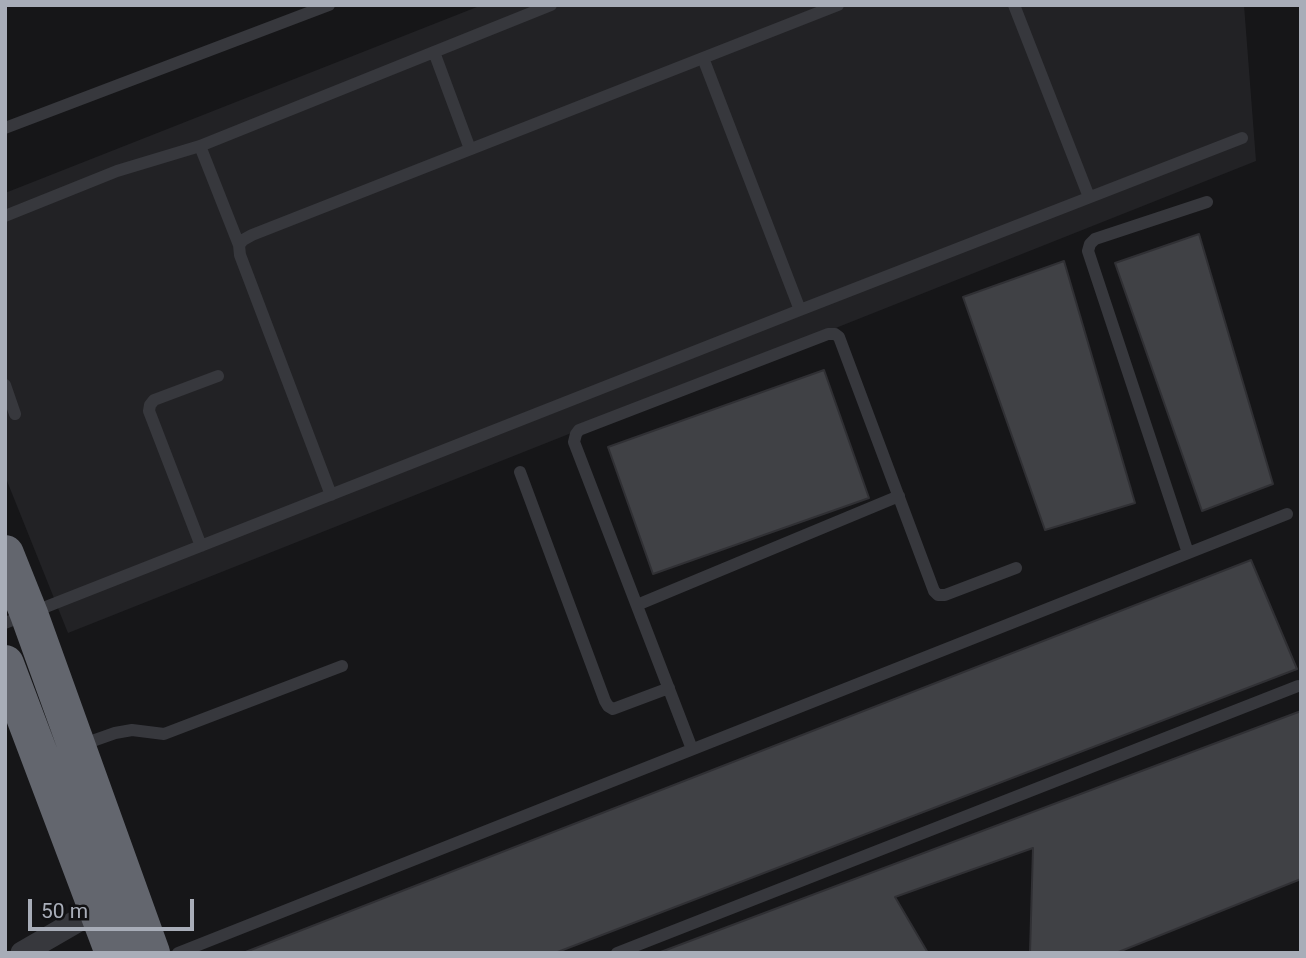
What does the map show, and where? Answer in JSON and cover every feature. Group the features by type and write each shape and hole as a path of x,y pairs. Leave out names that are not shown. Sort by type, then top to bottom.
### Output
{"highway":[{"path":"5,554 17,618 77,747 151,953"},
{"path":"5,664 114,953"}],"street":[{"path":"22,953 98,909"}],"lane":[{"path":"5,128 329,5"},
{"path":"5,216 117,171 200,146 551,5"},
{"path":"1014,5 1089,197"},
{"path":"239,245 251,235 832,6"},
{"path":"434,52 471,149"},
{"path":"703,58 800,310"},
{"path":"17,618 1242,138"},
{"path":"200,146 331,495"},
{"path":"1188,553 1088,251 1094,239 1207,202"},
{"path":"692,749 574,442 579,430 828,334 835,334 839,337 934,591 938,595 945,595 1016,568"},
{"path":"201,546 149,411 154,400 218,376"},
{"path":"5,385 15,414"},
{"path":"520,472 608,706 613,709 669,688"},
{"path":"637,605 898,496"},
{"path":"178,953 1287,514"},
{"path":"77,747 115,733 132,730 164,734 342,666"},
{"path":"617,953 1298,687"}],"shaded area":[{"path":"482,5 1244,5 1256,161 68,633 5,476 5,193"}],"building":[{"path":"1199,234 1273,484 1202,511 1115,263"},
{"path":"1064,261 1135,503 1045,530 963,297"},
{"path":"824,370 869,498 653,574 608,447"},
{"path":"1251,560 1297,669 555,953 243,953"},
{"path":"1301,711 1301,879 1116,953 658,953"},
{"path":"1033,848 1030,953 928,953 895,897"}]}
